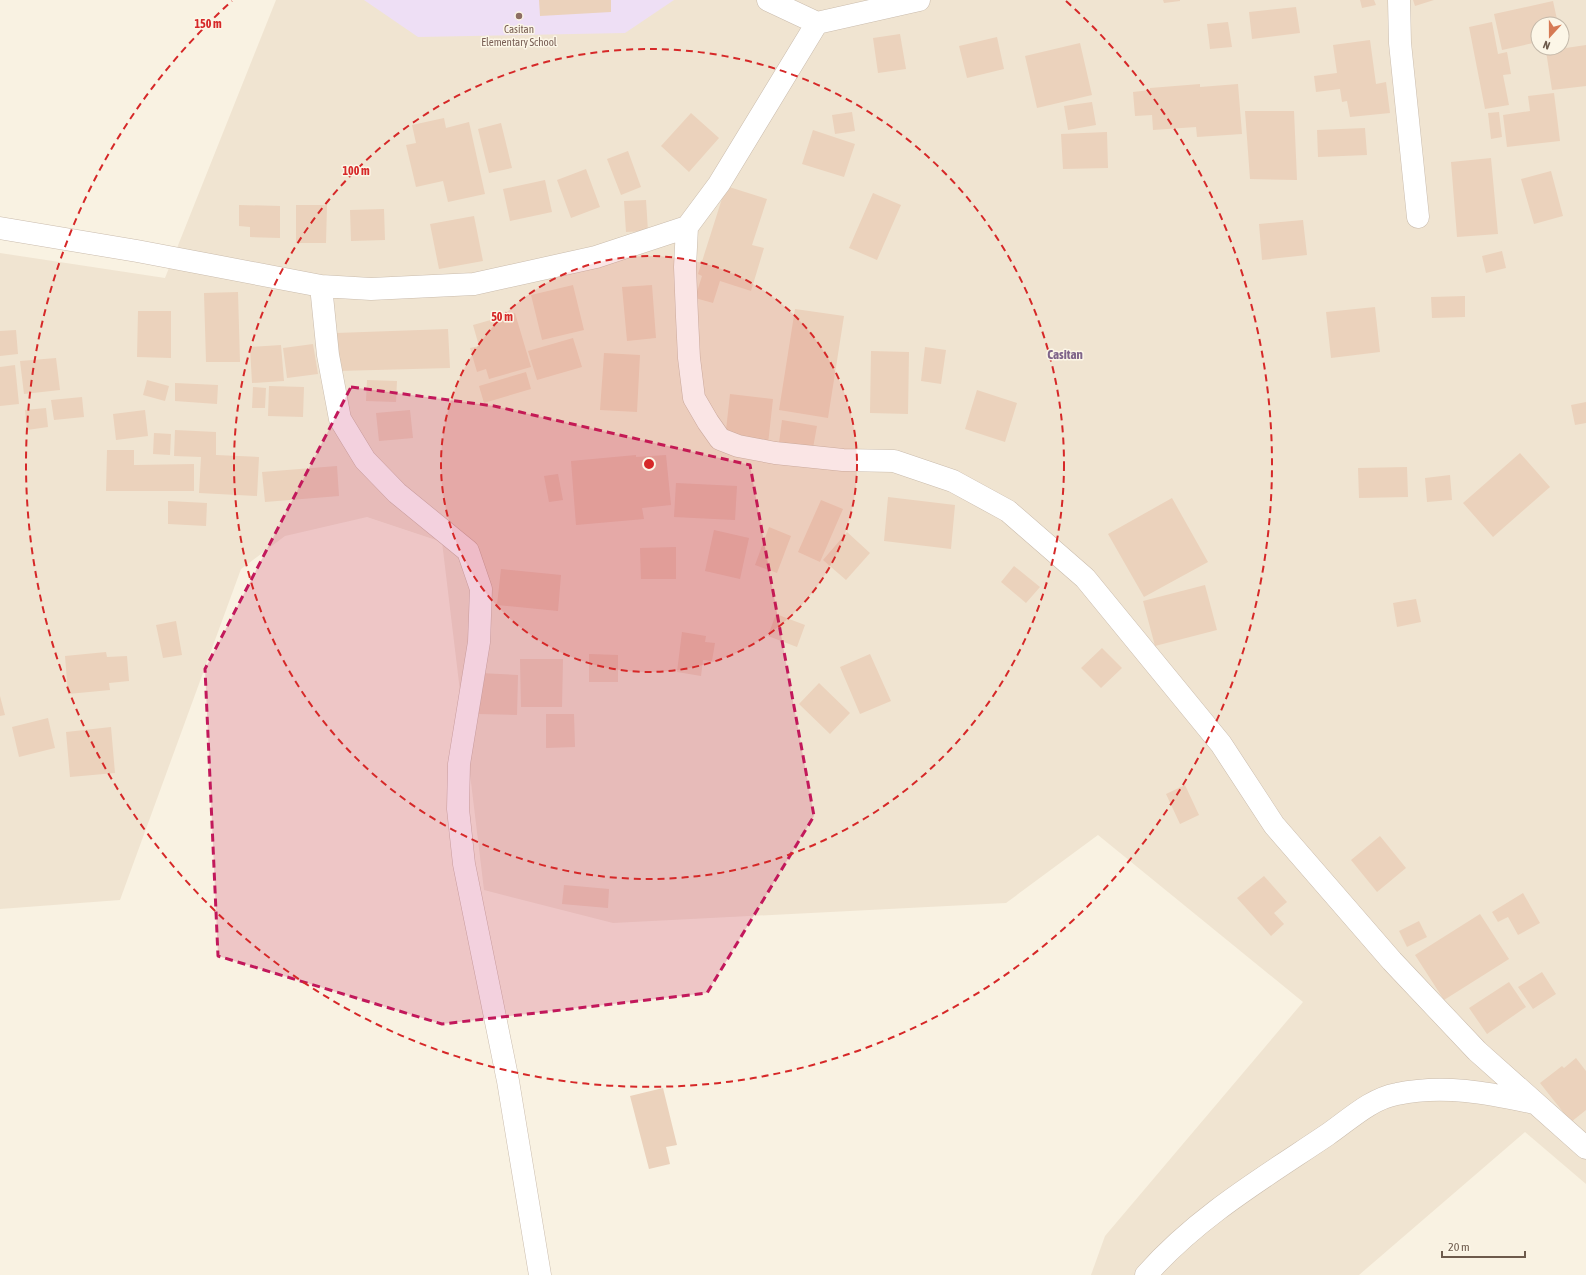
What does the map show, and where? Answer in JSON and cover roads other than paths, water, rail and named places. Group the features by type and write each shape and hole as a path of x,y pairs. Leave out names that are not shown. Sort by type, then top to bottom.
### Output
{"street":[{"path":"768,0 817,23 919,0"},
{"path":"1399,0 1400,43 1418,217"},
{"path":"817,23 719,184 687,227 685,267 688,358 694,398 708,422 720,439 738,446 775,453 843,460 894,461 953,481 1008,511 1085,578 1221,744 1274,825 1392,961 1477,1051 1586,1148"},
{"path":"0,228 136,251 321,286 371,289 474,284 596,257 687,227"},
{"path":"321,286 328,355 340,419 365,460 397,493 468,550 481,589 479,642 459,764 458,809 464,864 508,1081 540,1275"},
{"path":"1146,1275 1162,1257 1189,1232 1223,1205 1342,1125 1369,1104 1395,1094 1422,1089 1489,1093 1536,1103"}],"place":[{"name":"Casitan Elementary School","path":"519,16"}],"district":[{"name":"Casitan","path":"1065,354"}]}
